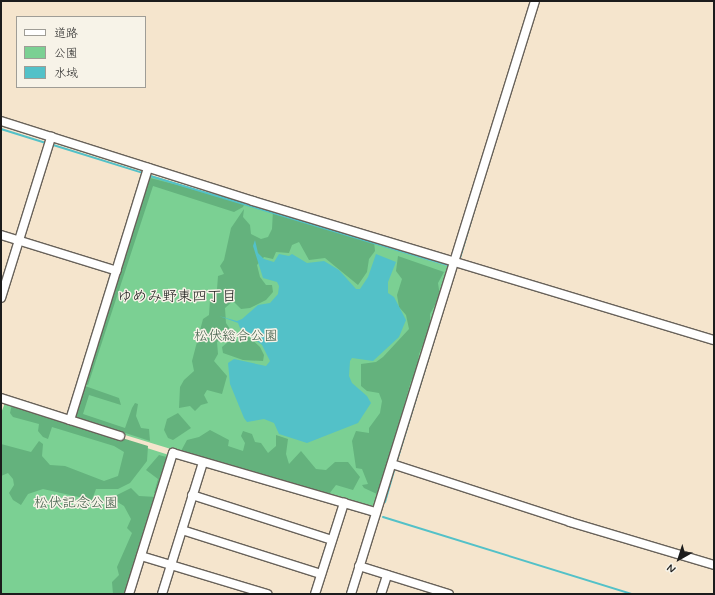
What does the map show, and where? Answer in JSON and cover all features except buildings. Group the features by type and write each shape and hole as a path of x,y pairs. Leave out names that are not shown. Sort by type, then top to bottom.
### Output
{"street":[{"path":"351,594 375,512 394,465 454,261 535,1"},
{"path":"1,121 148,168 714,340"},
{"path":"1,298 51,137"},
{"path":"70,420 148,168"},
{"path":"1,235 117,271"},
{"path":"1,398 120,436"},
{"path":"129,594 173,453 375,512"},
{"path":"162,594 203,462"},
{"path":"394,465 570,522 714,566"},
{"path":"192,495 332,540"},
{"path":"315,594 344,502"},
{"path":"182,530 321,574"},
{"path":"141,556 266,594"},
{"path":"358,566 449,594"},
{"path":"381,594 387,575"}],"green space":[{"name":"松伏総合公園","path":"150,175 452,267 377,512 75,420"},
{"path":"150,178 245,202 243,207 234,212 153,186 88,385 86,384"},
{"path":"244,209 243,217 250,225 251,234 261,239 268,237 272,229 273,210 374,241 375,251 369,259 367,272 358,285 325,258 309,260 299,242 292,245 289,253 276,252 273,259 264,257 257,265 260,277 266,285 272,285 273,292 266,300 250,308 241,309 233,301 225,308 226,323 234,335 225,336 217,342 218,354 214,361 227,376 222,394 207,390 204,395 208,403 201,405 195,411 190,406 179,408 180,387 184,380 194,371 192,361 203,319 209,315 210,300 217,289 218,276 224,274 220,266 224,260 231,228"},
{"path":"398,256 444,272 438,283 440,296 430,314 430,328 419,354 417,372 411,381 384,478 377,494 364,488 362,485 368,484 362,469 356,468 352,441 356,431 369,433 369,428 380,413 382,401 379,393 367,391 361,386 361,364 376,362 383,357 409,329 406,315 399,307 397,295 402,279 396,271"},
{"path":"243,336 249,337 260,347 264,355 263,361 243,360 223,353 222,347 228,342 241,341"},
{"path":"85,386 119,398 121,405 89,395 83,414 125,428 132,408 135,403 138,404 136,416 141,428 149,429 150,441 76,417"},
{"name":"松伏記念公園","path":"5,403 169,455 125,594 1,594 1,413"},
{"path":"12,404 148,446 147,461 130,483 118,489 96,489 92,500 43,489 28,494 21,505 13,500 9,493 14,485 13,479 8,473 1,476 1,444 31,452 39,441 43,444 42,456 50,465 65,466 104,481 118,476 124,452 114,446 52,427 48,439 43,437 38,431 39,424 13,417 10,413"},
{"path":"178,413 191,428 173,440 168,438 164,430 167,419"},
{"path":"210,430 229,440 228,446 243,451 245,443 241,436 243,431 252,434 255,442 261,443 268,453 276,446 276,435 288,439 286,454 289,464 301,451 316,469 326,470 335,462 348,462 360,477 353,490 336,485 329,494 181,451 187,440 199,437"},
{"path":"159,455 170,458 158,494 154,493 158,479 146,470"},
{"path":"131,488 139,496 157,497 127,594 113,594 112,582 119,575 117,567 132,533 127,528 131,519 124,506 111,498"}],"water":[{"path":"255,240 258,253 264,259 274,262 279,254 289,256 292,254 307,263 324,261 339,270 356,289 360,289 368,277 376,254 396,262 388,282 388,293 394,297 406,320 399,337 373,361 352,358 350,361 349,376 352,383 367,396 371,403 358,423 307,443 279,434 274,423 264,419 247,422 244,418 230,384 228,363 234,359 266,366 270,361 262,345 240,328 238,323 219,316 237,321 242,319 258,305 270,303 278,294 279,286 277,282 263,278 253,246"}],"waterway":[{"path":"491,156 509,97"},
{"path":"1,129 46,143"},
{"path":"50,144 143,173"},
{"path":"460,258 489,161"},
{"path":"147,175 450,266"},
{"path":"396,464 457,265"},
{"path":"385,502 395,468"},
{"path":"383,517 632,594"}],"district":[{"name":"ゆめみ野東四丁目","path":"177,298"}]}
